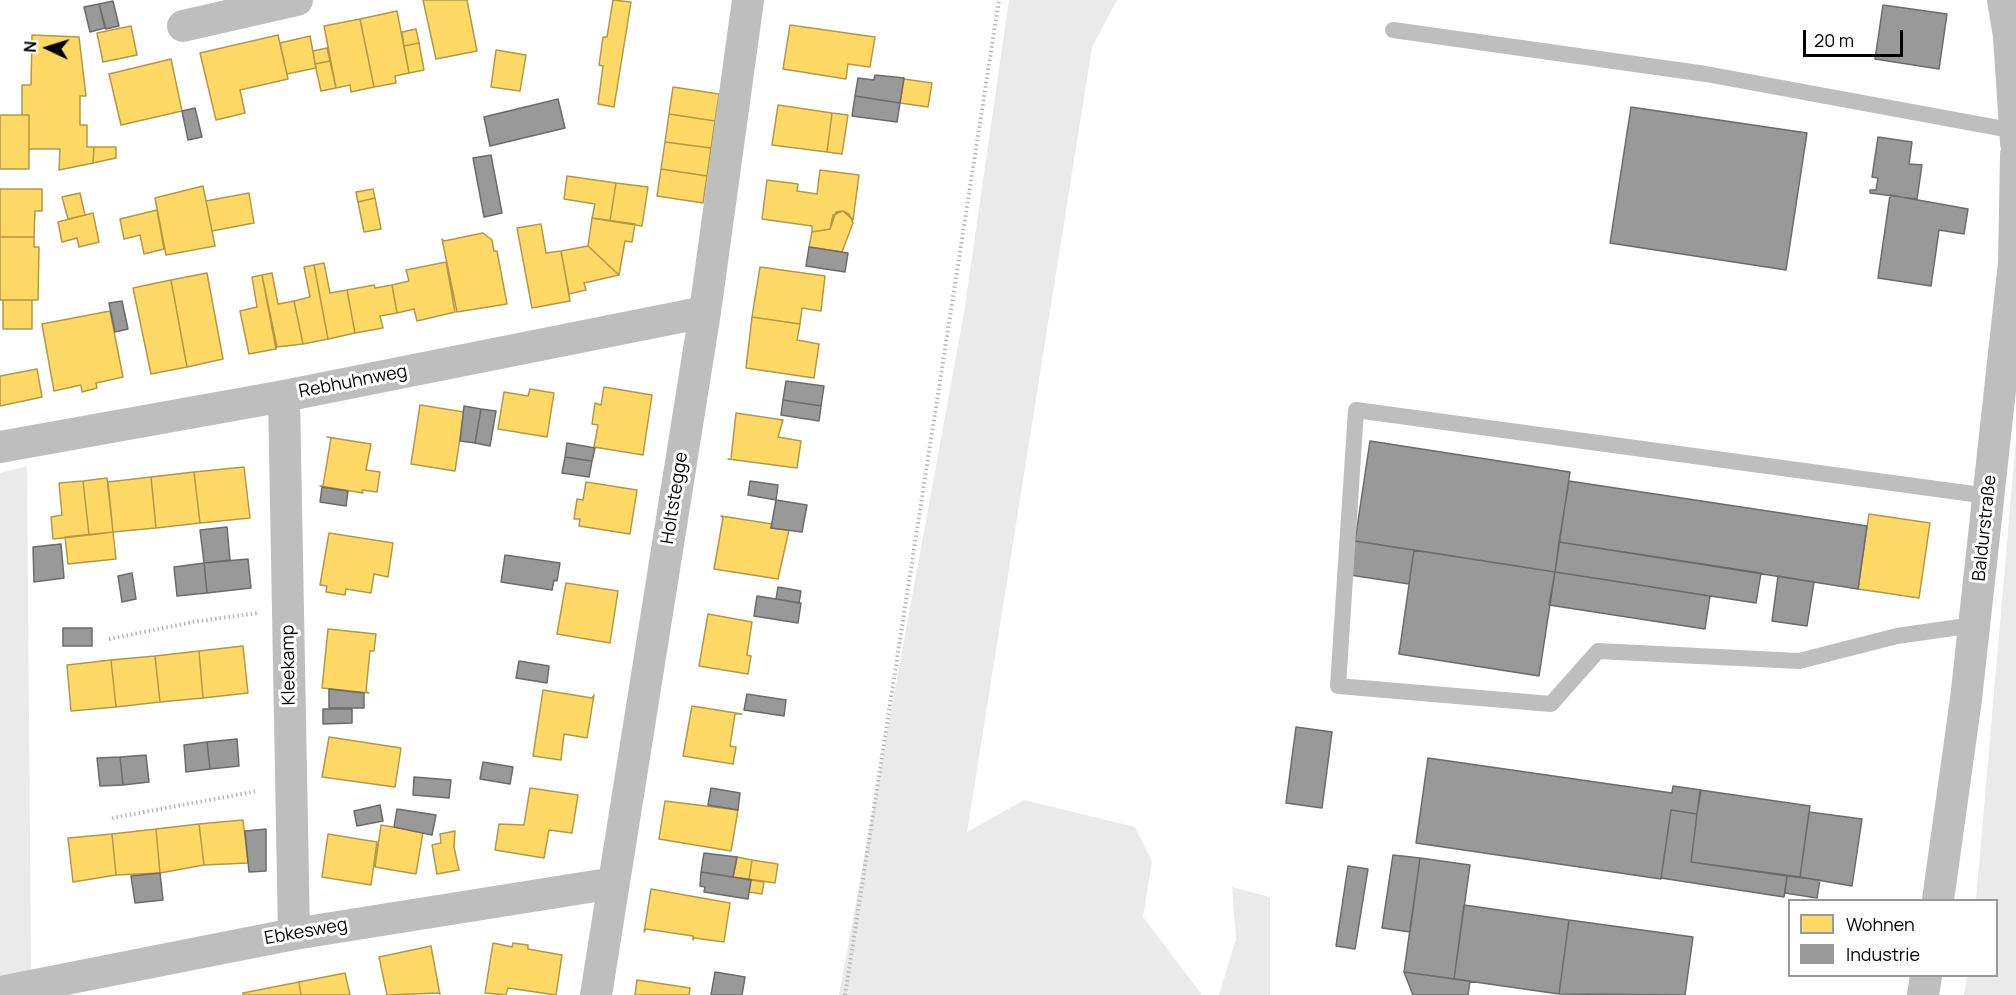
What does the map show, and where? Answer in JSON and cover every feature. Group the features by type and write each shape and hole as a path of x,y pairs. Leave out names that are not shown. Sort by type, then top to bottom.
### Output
{"street":[{"path":"183,26 297,0"},
{"name":"Holtstegge","path":"596,995 705,312 748,0"},
{"name":"Baldurstraße","path":"1938,899 1974,625 2014,263 2016,143 2009,36 2003,0"},
{"name":"Rebhuhnweg","path":"0,447 284,396 705,312"},
{"name":"Kleekamp","path":"284,396 294,934"},
{"name":"Ebkesweg","path":"0,992 294,934 614,883"},
{"path":"1923,995 1926,977"}],"lane":[{"path":"1393,30 1706,74 2016,143"},
{"path":"1974,625 1897,636 1799,661 1598,651 1551,704 1338,686 1356,410 1988,496"}],"path":[{"path":"845,995 999,0"},
{"path":"109,639 194,622 288,609"},
{"path":"112,818 220,796 291,786"}],"shaded area":[{"path":"1009,0 1117,0 1092,47 967,832 1024,800 1135,827 1152,861 1143,917 1202,995 839,995 964,313"},
{"path":"2016,439 2016,995 1964,995 1967,977 1998,977 1998,899 1976,899"},
{"path":"27,466 31,970 0,977 0,473"},
{"path":"1232,887 1270,897 1270,995 1219,995 1236,939"}],"building: Wohnen":[{"path":"423,0 467,0 477,51 436,59"},
{"path":"613,0 631,2 614,107 598,104 603,66 599,65 603,37 607,37"},
{"path":"397,11 409,73 395,76 396,83 374,87 360,19"},
{"path":"360,19 374,87 351,92 350,85 336,88 324,26"},
{"path":"790,25 875,37 870,67 848,64 846,79 783,69"},
{"path":"131,26 137,55 103,62 97,33"},
{"path":"416,29 419,43 404,46 402,32"},
{"path":"32,35 79,37 86,96 80,96 80,125 87,125 87,147 94,147 93,163 59,170 60,149 29,149 29,115 22,115 22,85 31,85"},
{"path":"278,35 288,79 240,90 245,113 216,120 200,53"},
{"path":"310,36 316,68 287,74 280,43"},
{"path":"419,43 424,70 409,73 404,46"},
{"path":"327,48 330,61 315,64 313,51"},
{"path":"496,50 526,55 520,91 491,87"},
{"path":"171,59 182,111 121,125 109,74"},
{"path":"330,61 336,88 321,91 315,64"},
{"path":"904,79 932,83 928,107 900,103"},
{"path":"673,87 719,94 715,121 669,114"},
{"path":"778,105 832,113 827,152 772,145"},
{"path":"832,113 848,115 842,154 827,152"},
{"path":"669,114 715,121 711,148 665,142"},
{"path":"0,115 29,115 29,169 0,169"},
{"path":"665,142 711,148 707,176 661,169"},
{"path":"94,147 116,147 116,158 93,163"},
{"path":"661,169 707,176 703,203 657,196"},
{"path":"820,170 859,175 853,220 843,211 836,212 830,229 812,232 812,226 762,219 767,180 798,184 797,191 817,194"},
{"path":"567,176 616,183 610,221 592,218 595,204 564,199"},
{"path":"616,183 648,187 642,226 610,221"},
{"path":"203,186 215,246 166,255 155,198"},
{"path":"0,189 42,189 42,211 35,211 34,237 0,237"},
{"path":"373,189 375,198 358,202 356,192"},
{"path":"80,193 85,215 68,219 62,197"},
{"path":"249,193 254,223 212,231 206,201"},
{"path":"375,198 381,229 364,232 358,202"},
{"path":"157,210 164,249 144,254 140,235 124,239 120,219"},
{"path":"843,211 849,214 853,223 842,252 809,247 812,232 830,229 833,215"},
{"path":"93,213 99,242 79,247 77,238 62,242 58,222"},
{"path":"592,218 635,224 632,242 625,241 619,275 588,246"},
{"path":"541,224 546,253 561,251 570,301 532,308 517,228"},
{"path":"483,233 492,240 494,251 497,251 507,304 457,312 442,239 444,241"},
{"path":"0,237 34,237 34,247 39,247 38,300 0,300"},
{"path":"588,246 619,275 584,283 586,290 569,294 561,251"},
{"path":"446,262 455,312 417,321 414,309 397,313 392,285 409,281 406,270"},
{"path":"324,263 330,293 347,290 355,333 328,339 314,265"},
{"path":"314,265 328,339 303,344 294,301 310,297 304,267"},
{"path":"760,267 825,276 821,311 802,308 800,324 752,317"},
{"path":"207,273 223,359 187,367 171,280"},
{"path":"272,273 278,304 294,301 303,344 277,347 262,275"},
{"path":"262,275 276,349 249,354 240,311 257,307 252,277"},
{"path":"171,280 187,367 151,374 133,288"},
{"path":"374,285 375,288 392,285 397,313 380,316 383,328 355,333 347,290"},
{"path":"3,300 32,300 32,329 3,329"},
{"path":"110,311 123,377 96,383 97,388 82,392 81,385 54,391 42,324"},
{"path":"752,317 800,324 797,340 819,344 814,378 746,368"},
{"path":"37,369 42,397 0,406 0,376"},
{"path":"604,387 652,395 643,455 594,447 598,425 592,424 595,403 601,405"},
{"path":"530,389 554,393 547,437 498,429 504,392 528,396"},
{"path":"420,405 464,412 455,471 411,464"},
{"path":"736,413 783,420 778,437 801,441 797,468 728,459 731,459"},
{"path":"327,437 371,444 366,470 380,472 377,492 362,490 363,493 320,486 323,486 331,438"},
{"path":"244,467 250,518 200,523 194,472"},
{"path":"194,472 200,523 156,528 151,477"},
{"path":"151,477 156,528 113,532 108,482"},
{"path":"107,478 113,532 89,535 83,481"},
{"path":"83,481 89,535 53,539 51,517 62,515 59,483"},
{"path":"586,482 637,490 630,534 579,526 580,519 574,519 577,499 583,500"},
{"path":"1869,514 1930,523 1919,598 1858,589"},
{"path":"721,516 772,524 771,528 789,530 778,579 714,569 723,518"},
{"path":"113,532 116,559 68,564 65,537"},
{"path":"329,533 393,543 388,577 374,574 371,593 346,589 345,595 326,592 327,586 320,585"},
{"path":"566,583 618,591 610,643 557,634"},
{"path":"708,614 752,622 747,655 751,656 748,674 699,666"},
{"path":"328,629 376,634 374,651 370,651 366,691 369,693 322,688"},
{"path":"243,646 248,693 203,698 199,651"},
{"path":"199,651 203,698 160,702 155,656"},
{"path":"155,656 160,702 116,707 111,660"},
{"path":"111,660 116,707 71,711 67,665"},
{"path":"543,690 592,698 594,695 587,738 564,734 561,760 533,756"},
{"path":"692,706 742,714 735,714 730,746 736,747 733,764 683,756"},
{"path":"329,737 401,748 395,787 322,777"},
{"path":"530,788 578,795 572,833 549,830 544,858 495,850 499,824 524,825"},
{"path":"665,801 738,810 731,851 659,839"},
{"path":"243,820 248,863 204,865 199,824"},
{"path":"199,824 204,865 160,873 156,829"},
{"path":"381,825 423,832 416,874 375,867"},
{"path":"156,829 160,873 116,875 112,834"},
{"path":"455,831 454,847 459,870 437,874 432,845 441,843 440,834"},
{"path":"112,834 116,875 73,882 68,838"},
{"path":"328,834 377,842 371,885 322,877"},
{"path":"737,857 752,860 749,879 733,877"},
{"path":"752,860 778,864 775,883 749,879"},
{"path":"751,880 764,882 762,894 749,892"},
{"path":"651,889 730,903 724,942 694,938 693,940 693,936 646,929 644,932"},
{"path":"493,943 512,947 513,943 528,945 528,949 562,955 556,995 508,988 506,995 485,993"},
{"path":"431,946 440,995 439,993 387,995 379,957"},
{"path":"345,973 350,995 301,995 299,982"},
{"path":"637,980 690,988 689,995 635,995"},
{"path":"299,982 301,995 243,995 243,993"}],"building: Industrie":[{"path":"113,1 119,26 106,29 99,4"},
{"path":"99,4 105,28 90,32 84,7"},
{"path":"1883,5 1947,14 1939,69 1875,59"},
{"path":"875,75 904,78 900,103 855,96 858,78 874,80"},
{"path":"855,96 900,103 897,122 852,116"},
{"path":"558,99 565,128 490,146 484,117"},
{"path":"1631,107 1807,133 1786,270 1610,243"},
{"path":"195,108 202,137 188,140 182,111"},
{"path":"1878,137 1912,142 1909,164 1922,165 1917,199 1870,193 1870,190 1876,190 1878,178 1872,177"},
{"path":"491,155 502,213 484,217 473,158"},
{"path":"1890,195 1968,209 1964,234 1939,230 1931,286 1878,278"},
{"path":"809,247 848,253 845,272 806,266"},
{"path":"122,301 128,329 115,332 109,303"},
{"path":"786,381 824,386 821,406 783,400"},
{"path":"783,400 821,406 819,421 781,415"},
{"path":"464,406 481,409 475,443 460,441"},
{"path":"481,409 496,411 490,446 475,443"},
{"path":"1370,441 1570,472 1555,572 1355,541"},
{"path":"567,443 595,448 592,461 565,457"},
{"path":"565,457 592,461 589,477 562,473"},
{"path":"750,481 778,485 776,500 748,495"},
{"path":"1569,481 1867,526 1858,589 1559,542"},
{"path":"322,487 348,491 346,506 320,502"},
{"path":"776,500 807,505 802,532 771,528"},
{"path":"227,527 230,560 204,563 200,530"},
{"path":"1355,541 1414,550 1409,584 1350,575"},
{"path":"1559,542 1761,573 1756,603 1555,572"},
{"path":"61,544 64,578 34,582 33,547"},
{"path":"1414,550 1555,572 1539,676 1399,654"},
{"path":"505,555 560,563 557,581 554,580 552,590 501,582"},
{"path":"248,559 251,588 207,593 204,563"},
{"path":"204,563 207,593 177,596 174,567"},
{"path":"1555,572 1710,596 1705,629 1549,605"},
{"path":"132,573 136,599 122,602 118,576"},
{"path":"1778,576 1814,582 1807,626 1772,621"},
{"path":"778,587 801,591 799,603 776,599"},
{"path":"757,596 801,603 798,623 754,616"},
{"path":"63,628 92,628 92,646 63,646"},
{"path":"519,661 549,666 547,683 516,678"},
{"path":"329,689 364,693 364,708 329,708"},
{"path":"747,694 786,700 784,716 744,710"},
{"path":"323,709 352,709 352,723 323,724"},
{"path":"1296,727 1332,732 1322,808 1286,803"},
{"path":"237,739 239,766 210,769 207,742"},
{"path":"207,742 210,769 186,772 184,745"},
{"path":"146,755 149,782 123,785 120,757"},
{"path":"120,757 123,785 100,786 97,758"},
{"path":"1428,758 1672,793 1673,786 1701,790 1697,814 1671,810 1661,879 1416,843"},
{"path":"483,762 513,767 510,784 480,779"},
{"path":"414,777 451,780 449,798 413,795"},
{"path":"711,788 740,793 738,810 708,805"},
{"path":"1700,790 1810,806 1800,877 1691,862"},
{"path":"380,805 383,821 357,826 354,811"},
{"path":"397,809 436,815 432,835 394,827"},
{"path":"1671,810 1697,814 1691,862 1787,876 1784,897 1661,878"},
{"path":"1809,812 1862,819 1852,886 1800,877"},
{"path":"266,829 266,871 249,872 245,831"},
{"path":"704,853 737,857 733,877 701,872"},
{"path":"1393,855 1420,858 1410,932 1382,928"},
{"path":"1420,858 1470,865 1454,979 1404,972"},
{"path":"1348,866 1368,869 1355,949 1336,946"},
{"path":"701,872 751,880 748,899 704,892 705,887 700,886"},
{"path":"160,873 163,900 135,903 131,876"},
{"path":"1787,876 1820,880 1817,898 1785,893"},
{"path":"1464,905 1569,920 1559,994 1454,979"},
{"path":"1569,920 1693,937 1685,995 1559,994"},
{"path":"715,972 745,977 742,995 711,995"},
{"path":"1404,972 1470,981 1468,995 1413,995"}]}
